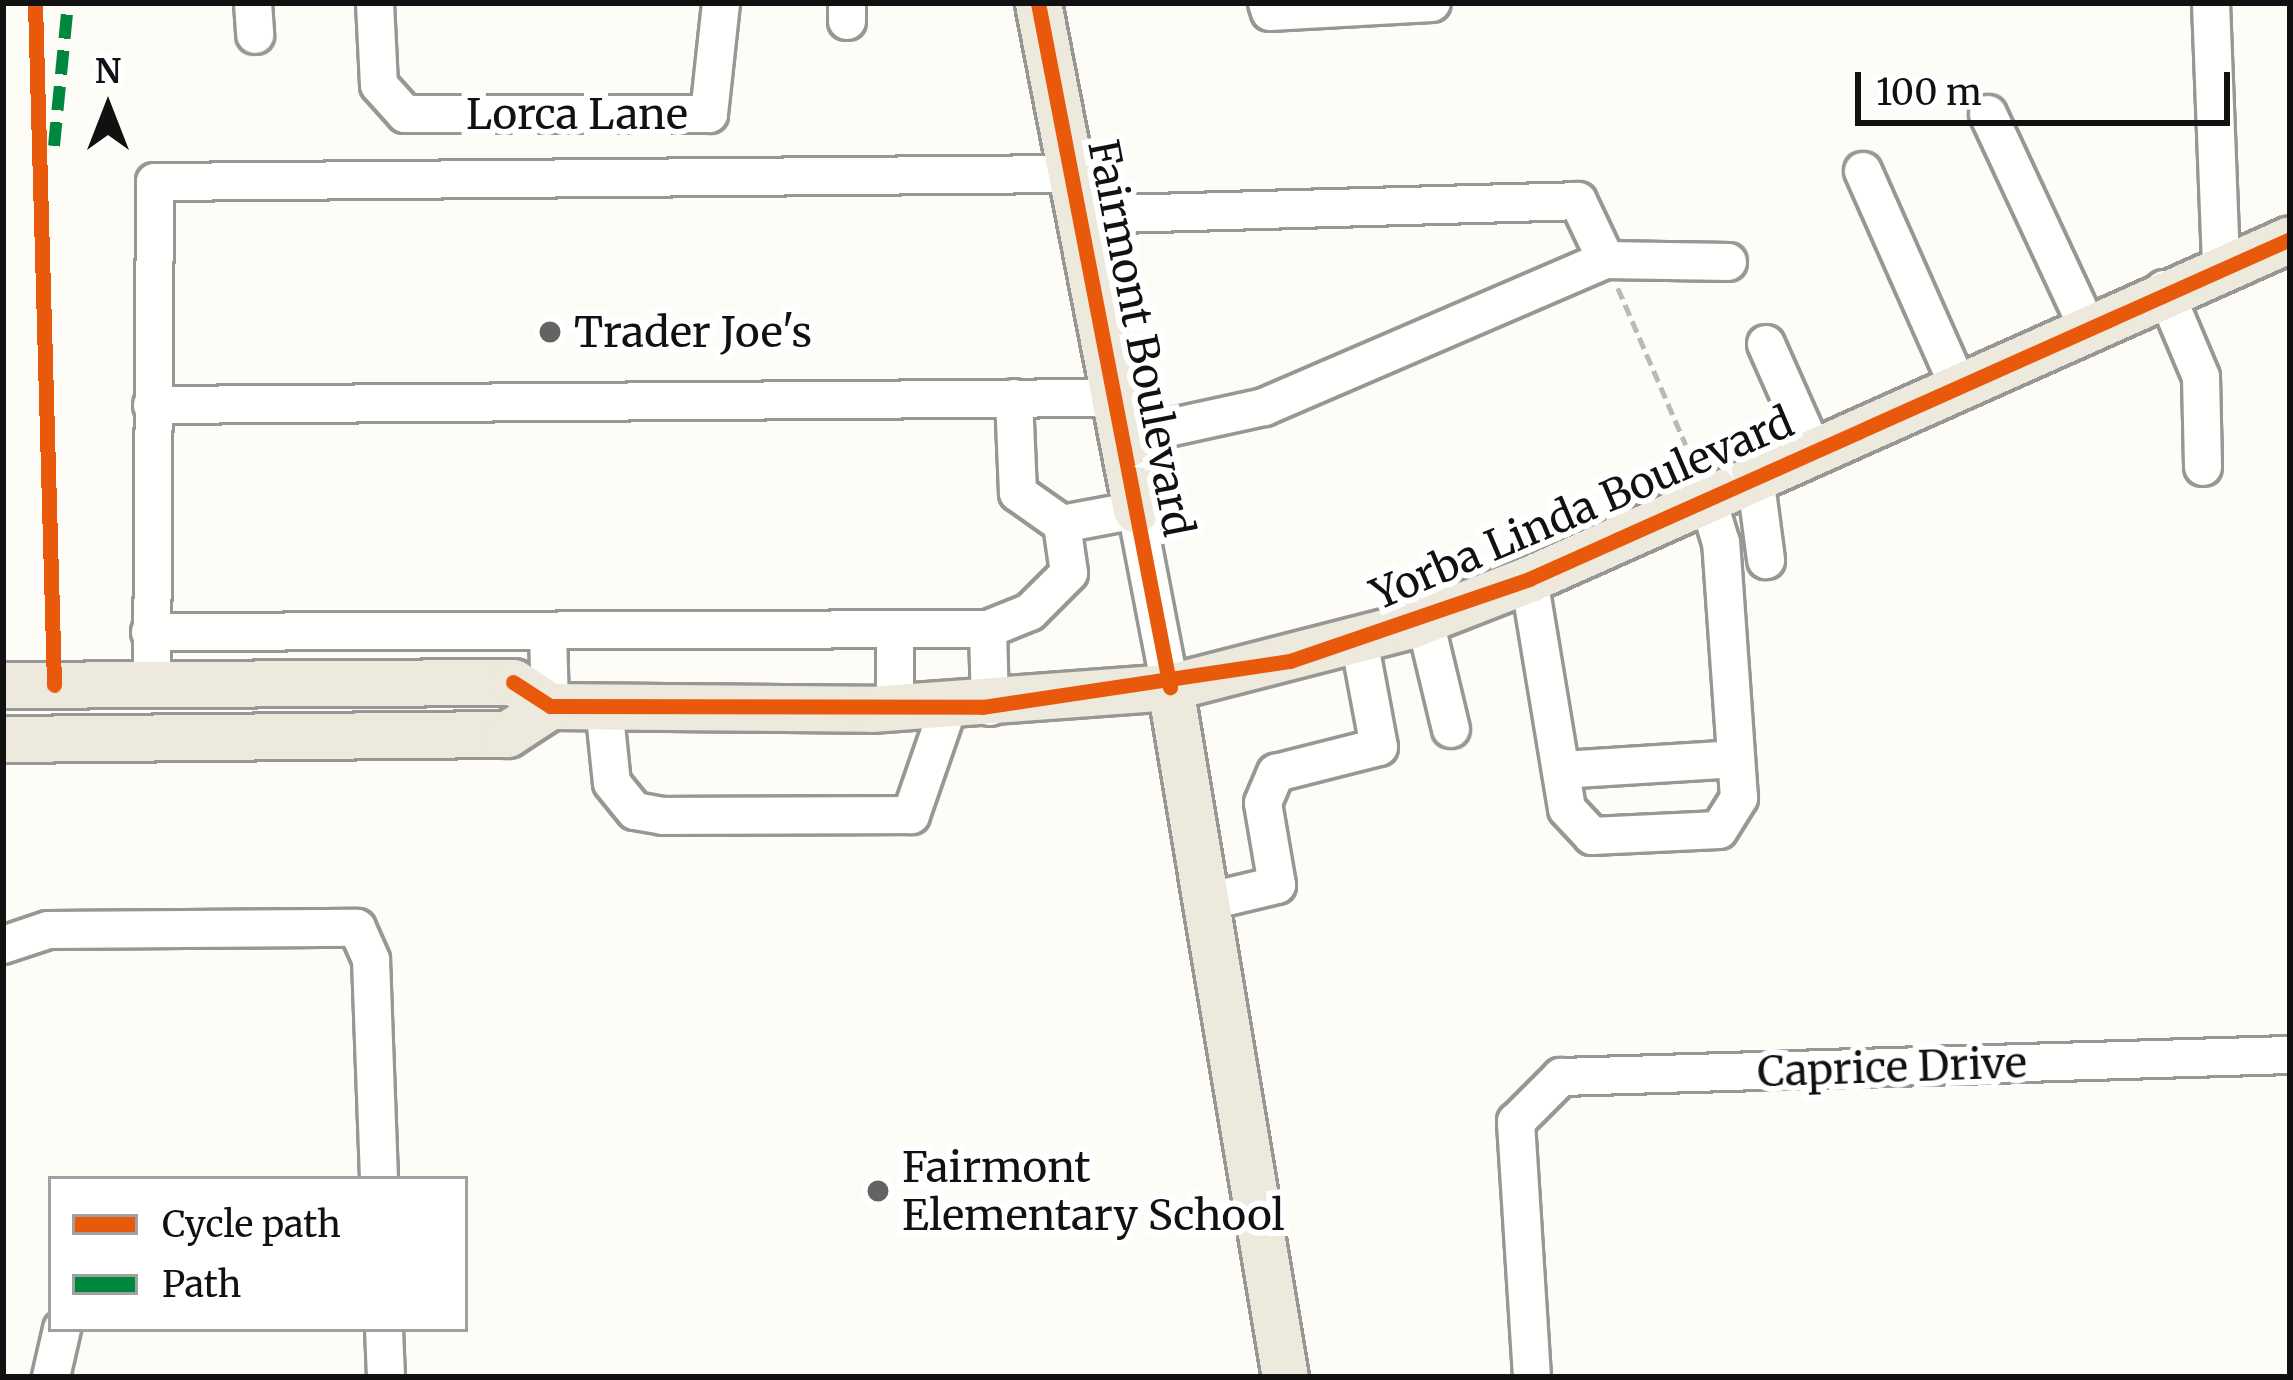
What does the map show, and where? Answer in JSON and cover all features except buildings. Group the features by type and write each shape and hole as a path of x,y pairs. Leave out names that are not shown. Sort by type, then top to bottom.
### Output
{"main road":[{"name":"Fairmont Boulevard","path":"1038,3 1136,510"},
{"name":"Yorba Linda Boulevard","path":"3,685 513,682 550,706 895,709 969,707 1171,687 1425,621 1529,579 2221,263 2290,238"},
{"path":"68,685 70,739"},
{"name":"Fairmont Boulevard","path":"1171,687 1285,1377"},
{"name":"Yorba Linda Boulevard","path":"3,739 507,734 550,706"}],"street":[{"name":"Lorca Lane","path":"375,3 379,85 405,114 709,114 721,3"},
{"path":"1269,7 1432,3"},
{"path":"2211,3 2221,263"},
{"path":"1988,114 2086,324"},
{"path":"1863,171 1957,383"},
{"path":"152,685 155,182 1578,201 1606,260"},
{"path":"152,405 1014,398 1118,418 1264,406 1606,260 1728,262"},
{"path":"2164,289 2201,377 2203,467"},
{"path":"1766,344 1813,449"},
{"path":"150,632 988,629 1030,612 1069,574 1061,524 1018,493 1014,398"},
{"path":"1754,476 1766,560"},
{"path":"1529,579 1567,809 1592,836 1719,830 1739,799 1721,543 1707,497"},
{"path":"1061,524 1136,510"},
{"name":"Fairmont Boulevard","path":"1136,510 1171,687"},
{"path":"1425,621 1451,729"},
{"path":"895,629 895,709"},
{"path":"604,706 612,783 635,811 663,816 911,815 969,707 988,629"},
{"path":"548,631 550,706"},
{"path":"1206,902 1276,885 1263,803 1276,773 1378,747 1360,640"},
{"path":"1561,770 1736,759"},
{"path":"3,945 48,930 357,928 371,960 379,1176"},
{"name":"Caprice Drive","path":"1532,1377 1516,1122 1561,1077 2290,1055"},
{"path":"51,1377 61,1332"},
{"path":"384,1332 386,1377"}],"path":[{"path":"1606,260 1686,445"}],"marked path":[{"path":"54,146 68,3"}],"cycle path":[{"path":"35,3 54,685"},
{"path":"1038,3 1170,687"},
{"path":"513,682 550,706 982,707 1290,661 1529,579 2290,239"}],"place":[{"name":"Trader Joe's","path":"550,332"},
{"name":"Fairmont Elementary School","path":"878,1191"}]}
